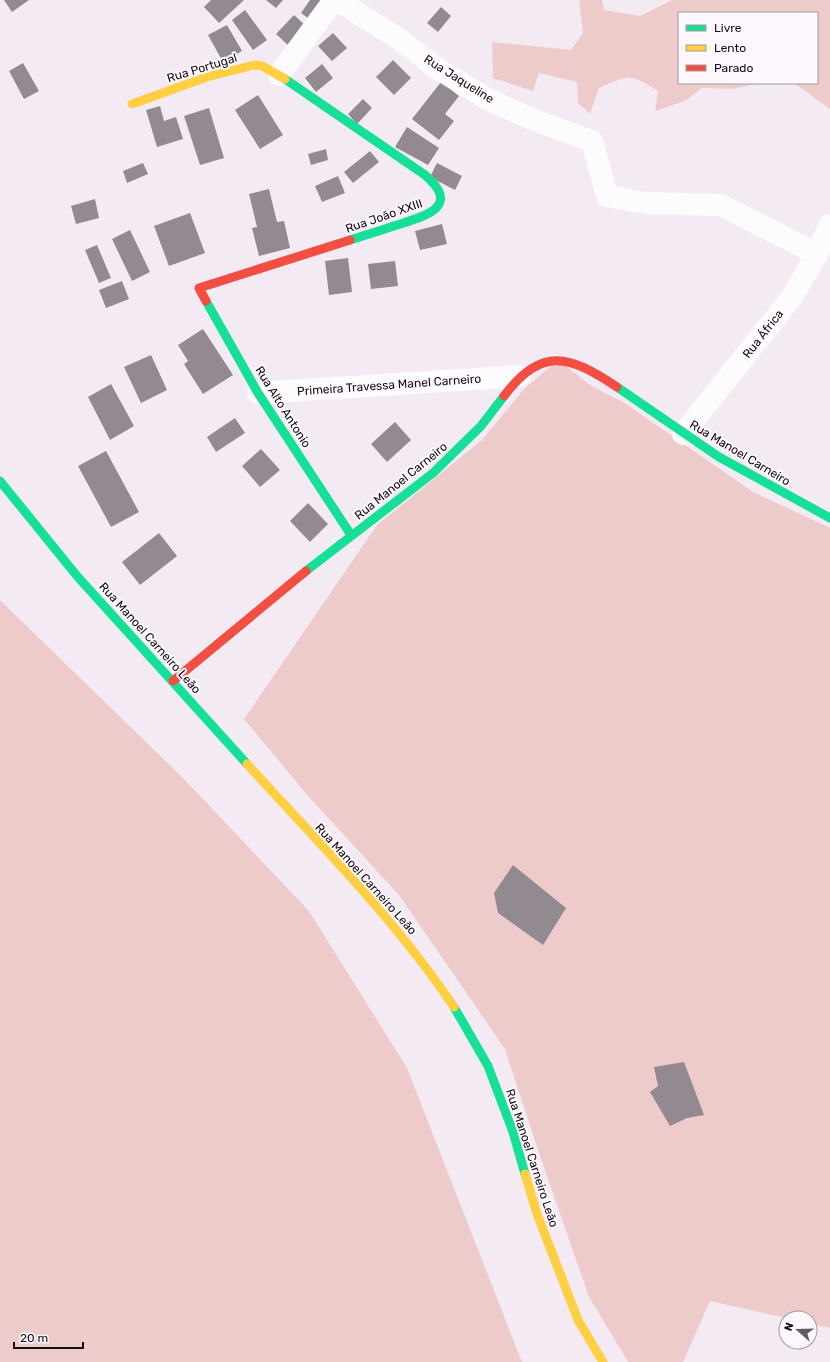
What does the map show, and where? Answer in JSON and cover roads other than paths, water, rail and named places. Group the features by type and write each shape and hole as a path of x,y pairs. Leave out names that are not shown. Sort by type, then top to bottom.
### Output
{"street":[{"name":"Rua Jaqueline","path":"279,75 335,0 401,40 432,65 487,99 534,120 592,141 607,196 645,203 721,205 817,254"},
{"name":"Rua Portugal","path":"132,104 207,77 238,68 254,65 262,66 279,75"},
{"name":"Rua João XXIII","path":"199,288 417,220 429,215 437,209 441,201 441,193 436,184 279,75"},
{"name":"Rua África","path":"683,434 792,297 817,254 829,229"},
{"name":"Rua Alto Antonio","path":"199,288 258,393 351,535"},
{"name":"Rua Manoel Carneiro","path":"173,681 351,535 407,494 449,459 483,424 520,376 541,362 558,360 578,366 629,395 683,434 740,470 830,518"},
{"name":"Primeira Travessa Manel Carneiro","path":"258,393 520,376"},
{"name":"Rua Manoel Carneiro Leão","path":"0,482 77,576 388,920 426,966 454,1008 488,1066 513,1132 537,1214 578,1320 602,1362"}]}
